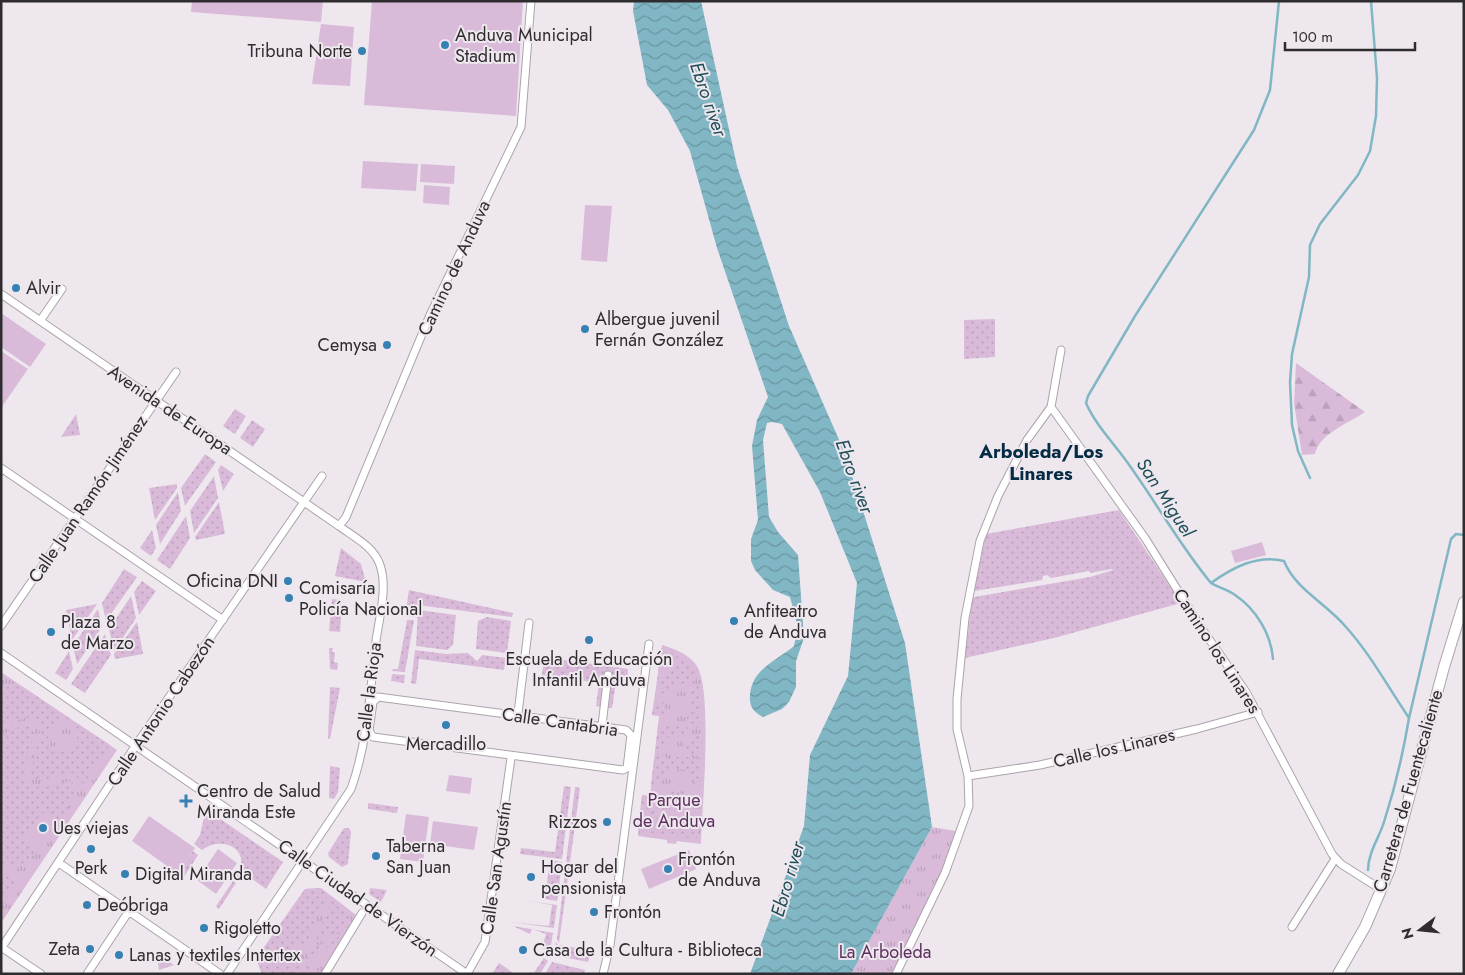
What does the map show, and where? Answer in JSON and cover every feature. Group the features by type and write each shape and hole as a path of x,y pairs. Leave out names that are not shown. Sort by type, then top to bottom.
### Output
{"main road":[{"name":"Carretera de Fuentecaliente","path":"1338,974 1365,927 1382,890 1464,602"}],"street":[{"name":"Camino de Anduva","path":"339,526 346,517 430,315 521,127 531,1"},
{"path":"40,321 62,289"},
{"name":"Avenida de Europa","path":"1,294 339,526"},
{"path":"896,974 945,873 962,832 969,806 968,776 957,729 957,699 965,618 976,558 984,529 998,496 1027,440 1052,407 1061,350"},
{"name":"Calle Juan Ramón Jiménez","path":"1,626 176,372"},
{"name":"Camino los Linares","path":"1052,407 1146,538 1258,712 1335,859 1382,890"},
{"path":"1,468 223,620"},
{"name":"Calle Antonio Cabezón","path":"2,947 136,745 322,476"},
{"name":"Calle la Rioja","path":"227,974 352,789 359,765 383,588 380,565 370,549 339,526"},
{"path":"518,713 530,623"},
{"path":"603,974 610,945 649,644"},
{"name":"Calle Ciudad de Vierzón","path":"1,653 467,974"},
{"path":"602,724 608,675"},
{"name":"Calle Cantabria","path":"369,693 638,730"},
{"name":"Calle Cantabria","path":"378,697 626,730 631,735 627,768 623,770 373,737 369,731 373,702 378,697"},
{"name":"Calle los Linares","path":"968,776 1040,765 1197,729 1258,712"},
{"path":"363,738 632,774"},
{"name":"Calle San Agustín","path":"467,974 486,942 511,758"},
{"path":"1292,928 1335,859"},
{"path":"59,863 220,974"},
{"path":"87,974 129,911"},
{"path":"325,974 362,913"},
{"path":"2,947 41,974"}],"green space":[{"path":"192,1 323,1 321,22 191,12"},
{"name":"Anduva Municipal Stadium","path":"372,1 523,1 516,116 364,105"},
{"path":"321,24 354,27 350,86 312,84"},
{"path":"363,161 418,164 416,191 361,188"},
{"path":"421,164 455,166 454,184 420,182"},
{"path":"424,185 450,187 449,205 423,203"},
{"path":"585,205 612,206 607,262 581,260"},
{"path":"1,313 46,344 30,367 1,347"},
{"path":"995,319 995,357 964,359 964,320"},
{"path":"1,351 28,369 1,408"},
{"path":"1296,363 1365,412 1328,435 1322,441 1315,454 1302,455 1294,403"},
{"path":"235,409 246,416 235,434 223,426"},
{"path":"76,414 80,435 61,437"},
{"path":"252,420 265,429 253,447 240,438"},
{"path":"205,454 216,462 185,506 181,488"},
{"path":"221,465 234,474 223,491 218,470"},
{"path":"214,476 218,498 194,533 190,511"},
{"path":"177,484 177,488 155,520 149,488"},
{"path":"178,492 181,511 160,544 156,525"},
{"path":"219,502 225,534 196,540 195,537"},
{"path":"1119,510 1181,603 1054,638 965,658 972,600 974,597 1090,577 1113,570 1090,573 1089,571 1051,578 1047,575 1043,576 1042,580 974,591 986,534"},
{"path":"186,516 190,538 170,569 157,560"},
{"path":"152,530 156,548 151,556 140,548"},
{"path":"1262,542 1266,555 1235,563 1231,551"},
{"path":"341,548 361,564 366,582 335,576"},
{"path":"124,569 137,577 106,621 102,603"},
{"path":"142,581 156,591 139,615 134,592"},
{"path":"409,590 513,613 512,617 417,605 415,617 405,616"},
{"path":"131,596 136,618 114,651 109,629"},
{"path":"332,599 340,600 339,604 342,605 340,632 329,631"},
{"path":"97,604 72,640 66,610"},
{"path":"98,609 102,627 77,664 73,646"},
{"path":"418,610 456,615 453,645 447,650 416,646"},
{"path":"487,617 511,621 507,653 476,649 478,621"},
{"path":"407,620 414,620 405,672 392,671 393,669 398,669"},
{"path":"137,622 143,654 115,659 114,654"},
{"path":"105,634 111,655 85,693 71,684"},
{"name":"Parque de Anduva","path":"662,645 677,650 690,658 697,666 702,680 706,725 701,844 677,841 676,844 667,843 667,840 638,836 642,795 650,796 659,716 652,715"},
{"path":"329,648 333,648 332,652 335,653 334,662 338,663 337,670 330,669"},
{"path":"661,648 680,656 658,672"},
{"path":"415,650 446,654 468,653 477,661 482,655 506,658 504,670 419,659 416,684 411,683"},
{"path":"69,651 73,669 66,680 55,673"},
{"path":"544,657 628,669 627,684 616,683 612,708 608,708 612,673 605,672 601,707 596,706 599,683 542,675"},
{"path":"684,658 696,670 697,679 687,685 676,683 664,696 657,684 657,678"},
{"path":"1,672 117,750 1,923"},
{"path":"392,674 405,675 404,683 391,681"},
{"path":"12,680 69,718 67,721 60,721 52,725 47,733 51,748 66,752 73,748 78,742 76,728 78,724 110,745 84,784 72,773 44,780 35,777 31,773 39,737 40,728 37,721 31,718 19,720 1,727 1,696"},
{"path":"699,684 702,724 695,729 686,720 691,707 690,689"},
{"path":"330,687 340,688 330,739 328,738"},
{"path":"664,702 666,719 659,722 659,716 652,715 653,709"},
{"path":"667,723 672,727 686,726 691,732 681,738 675,736 666,738 661,750 655,753 658,727"},
{"path":"30,724 35,730 26,765 28,782 34,786 44,787 70,781 74,784 76,796 36,853 21,865 1,867 1,736 12,729"},
{"path":"702,732 701,757 684,751 684,742"},
{"path":"660,754 670,759 683,755 700,763 700,790 692,776 685,770 680,769 667,773 659,787 651,786 654,759"},
{"path":"330,766 340,768 338,792 334,799 329,798"},
{"path":"449,775 472,778 470,794 446,791"},
{"path":"564,786 571,787 562,859 520,854 521,848 555,852"},
{"path":"575,787 580,788 559,943 557,939"},
{"path":"671,790 677,796 671,802 665,796"},
{"path":"685,791 691,797 685,803 679,797"},
{"path":"698,794 697,839 638,831 642,795 658,798 657,821 671,831 681,832 686,831 694,822"},
{"path":"368,803 398,807 397,813 368,809"},
{"path":"206,809 283,862 266,889 244,873 239,879 236,877 241,868 241,860 239,853 234,848 219,844 202,850 194,844 200,835"},
{"name":"Ues viejas","path":"42,812 58,823 41,847 37,849 25,838"},
{"path":"406,814 429,817 423,862 400,859"},
{"path":"149,816 195,848 177,873 132,841"},
{"path":"433,821 478,827 474,850 430,844"},
{"name":"La Arboleda","path":"932,827 962,832 896,974 851,974"},
{"path":"344,828 349,828 351,832 348,864 342,867 329,857 328,853"},
{"path":"218,849 237,863 216,894 197,880"},
{"name":"Frontón de Anduva","path":"689,850 696,869 649,889 641,869"},
{"path":"193,851 198,855 184,877 177,873"},
{"path":"550,860 562,862 557,901 545,899"},
{"path":"1,874 16,875 18,881 1,906"},
{"path":"233,881 236,883 219,909 216,906"},
{"path":"321,888 356,915 322,974 262,974 256,959 305,889"},
{"path":"321,888 328,894 307,943 258,963 257,957 305,889"},
{"path":"370,888 387,890 381,902 369,894"},
{"path":"332,897 349,910 351,920 346,930 316,940"},
{"path":"527,901 557,905 554,928 510,922 549,926 552,905"},
{"path":"513,926 532,929 530,934"},
{"path":"534,930 553,933 550,951 542,948 546,934"},
{"path":"344,935 339,943 315,952 308,973 303,974 312,947"},
{"path":"556,942 558,945 591,950 588,962 557,956 558,953 554,952"},
{"path":"157,953 174,965 159,970"},
{"path":"295,955 302,962 298,974 262,974 260,968"},
{"path":"544,958 548,961 540,974 533,974"},
{"path":"552,962 585,970 584,974 545,974"},
{"path":"499,963 512,972 511,974 492,974"}],"water":[{"name":"Ebro river","path":"634,1 701,1 737,166 789,326 844,451 905,643 932,827 851,974 750,974 804,826 810,755 848,676 857,583 820,492 782,424 767,423 763,440 769,517 778,532 798,555 804,638 796,661 796,687 789,702 782,709 763,717 757,713 752,708 750,699 755,678 766,666 794,646 798,627 790,597 773,590 755,570 751,561 751,539 758,520 752,446 757,420 768,397 717,248 690,151 668,110 647,85 633,11"}],"waterway":[{"name":"San Miguel","path":"1279,1 1270,90 1254,130 1135,316 1088,396 1086,403 1101,429 1142,483 1180,541 1211,583 1227,572 1245,564 1264,559 1284,561 1289,571 1303,588 1338,619 1355,638 1409,718 1451,539 1456,534 1464,535"},
{"path":"1310,478 1298,451 1292,425 1290,382 1292,354 1309,277 1310,245 1320,224 1358,175 1370,151 1376,116 1377,78 1371,1"},
{"path":"1211,583 1229,591 1250,607 1266,631 1273,659"},
{"path":"1368,870 1368,864 1392,796 1409,718"}],"place":[{"name":"Anduva Municipal Stadium","path":"445,45"},
{"name":"Tribuna Norte","path":"362,51"},
{"name":"Alvir","path":"16,288"},
{"name":"Albergue juvenil Fernán González","path":"585,329"},
{"name":"Cemysa","path":"387,345"},
{"name":"Oficina DNI","path":"288,581"},
{"name":"Comisaría Policía Nacional","path":"289,598"},
{"name":"Anfiteatro de Anduva","path":"734,621"},
{"name":"Plaza 8 de Marzo","path":"51,632"},
{"name":"Escuela de Educación Infantil Anduva","path":"589,640"},
{"name":"Mercadillo","path":"446,725"},
{"name":"Centro de Salud Miranda Este","path":"186,801"},
{"name":"Rizzos","path":"607,822"},
{"name":"Ues viejas","path":"43,828"},
{"name":"Perk","path":"91,849"},
{"name":"Taberna San Juan","path":"376,856"},
{"name":"Frontón de Anduva","path":"668,869"},
{"name":"Digital Miranda","path":"125,874"},
{"name":"Hogar del pensionista","path":"531,877"},
{"name":"Deóbriga","path":"87,905"},
{"name":"Frontón","path":"594,912"},
{"name":"Rigoletto","path":"204,928"},
{"name":"Zeta","path":"90,949"},
{"name":"Casa de la Cultura - Biblioteca","path":"523,950"},
{"name":"Lanas y textiles Intertex","path":"119,955"}],"district":[{"name":"Arboleda/Los Linares","path":"1041,462"}]}
